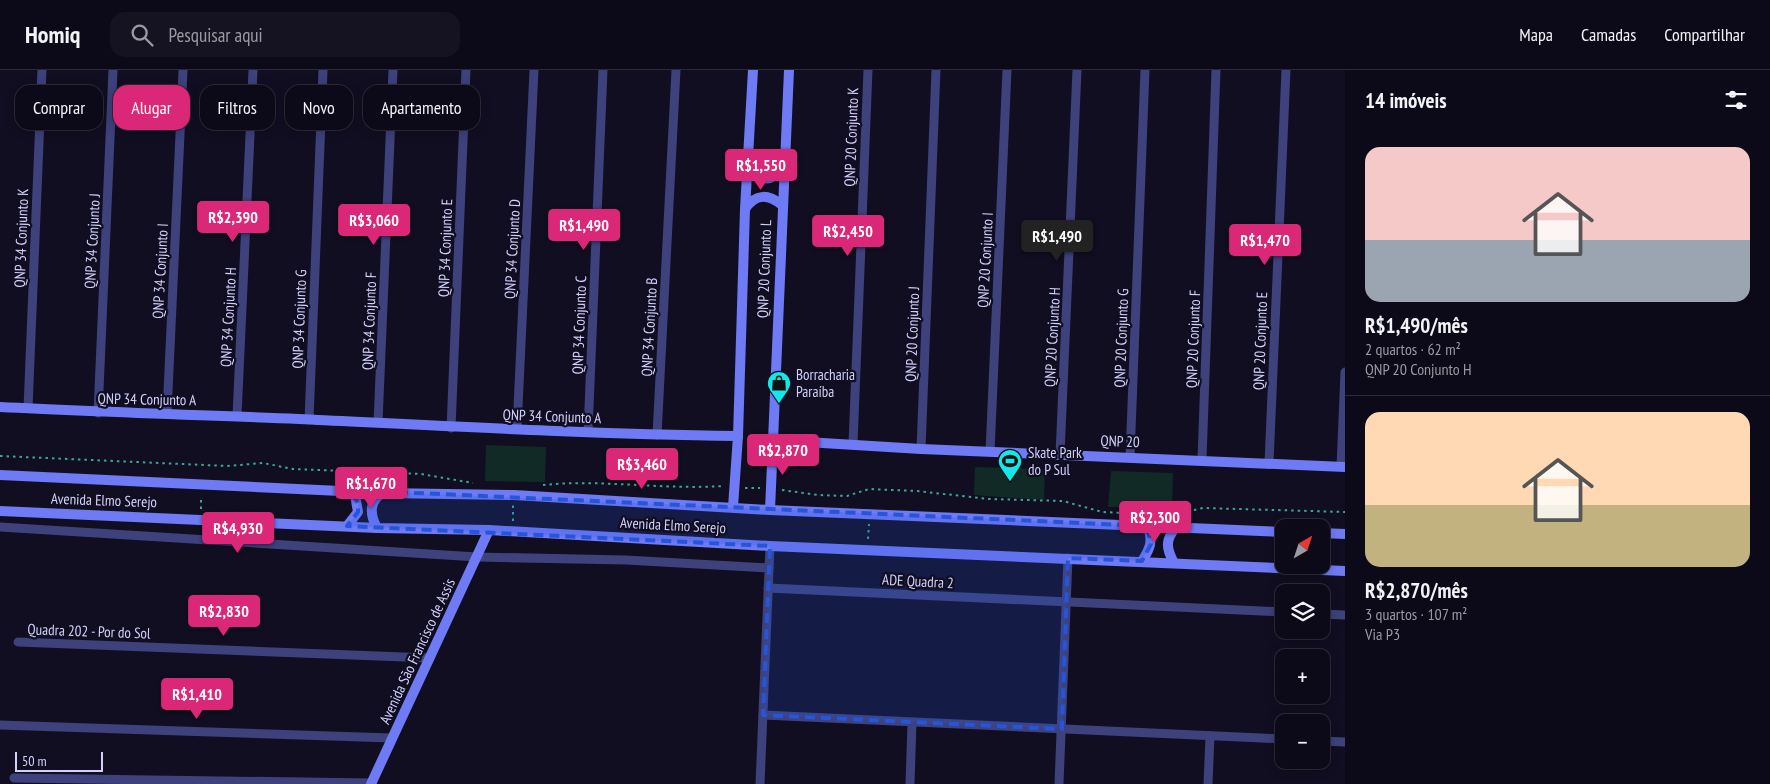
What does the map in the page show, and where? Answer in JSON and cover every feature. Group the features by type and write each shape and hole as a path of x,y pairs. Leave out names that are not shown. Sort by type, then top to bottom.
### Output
{"main road":[{"path":"732,507 738,436 745,209 753,70"},
{"name":"QNP 20 Conjunto L","path":"770,510 789,70"},
{"path":"748,158 756,174 765,179 776,177 784,167"},
{"path":"745,209 751,200 758,197 768,197 782,205"},
{"name":"QNP 34 Conjunto A","path":"0,407 98,413 237,416 451,428 517,428 657,435 738,436"},
{"name":"QNP 20","path":"773,440 921,449 1343,467"},
{"name":"Avenida Elmo Serejo","path":"0,476 384,493 514,496 770,510 1275,532"},
{"path":"347,526 358,512 356,495 350,490"},
{"path":"378,528 371,511 372,503 377,496 384,493"},
{"name":"Avenida Elmo Serejo","path":"0,511 378,528 489,530 770,546 1345,571"},
{"path":"1142,561 1151,544 1151,534 1147,526"},
{"path":"1174,563 1167,550 1167,544 1168,537 1176,527"},
{"name":"Avenida São Francisco de Assis","path":"372,784 489,530"},
{"path":"1330,533 1345,534"}],"street":[{"name":"QNP 34 Conjunto K","path":"28,408 42,70"},
{"name":"QNP 34 Conjunto J","path":"98,413 113,70"},
{"name":"QNP 34 Conjunto I","path":"167,413 183,70"},
{"name":"QNP 34 Conjunto H","path":"237,416 253,70"},
{"name":"QNP 34 Conjunto G","path":"309,420 323,70"},
{"name":"QNP 34 Conjunto F","path":"378,423 394,70"},
{"name":"QNP 34 Conjunto E","path":"451,428 466,70"},
{"name":"QNP 34 Conjunto D","path":"517,428 534,70"},
{"name":"QNP 34 Conjunto C","path":"588,432 603,70"},
{"name":"QNP 34 Conjunto B","path":"657,435 676,70"},
{"name":"QNP 20 Conjunto K","path":"853,444 868,70"},
{"name":"QNP 20 Conjunto J","path":"921,449 936,70"},
{"name":"QNP 20 Conjunto I","path":"990,452 1007,70"},
{"name":"QNP 20 Conjunto H","path":"1060,454 1077,70"},
{"name":"QNP 20 Conjunto G","path":"1130,457 1145,70"},
{"name":"QNP 20 Conjunto F","path":"1202,460 1216,70"},
{"name":"QNP 20 Conjunto E","path":"1269,463 1286,70"},
{"path":"1343,467 1345,372"},
{"path":"0,527 477,556 626,560 769,568"},
{"path":"760,784 770,546"},
{"path":"1059,784 1068,558"},
{"name":"ADE Quadra 2","path":"768,588 1275,612"},
{"path":"1330,614 1345,614"},
{"name":"Quadra 202 - Por do Sol","path":"18,642 430,658"},
{"path":"763,715 1275,739"},
{"path":"910,784 912,723"},
{"path":"0,725 392,738"},
{"path":"1208,784 1210,736"},
{"path":"1330,741 1345,742"},
{"path":"14,778 372,784"}],"path":[{"path":"0,456 199,465 263,463 293,469 421,474 481,484"},
{"path":"536,486 572,482 623,486 770,487 818,495 847,496 869,489 916,491 990,499 1063,501 1102,512 1171,515 1202,508 1345,512"},
{"path":"200,519 202,484"},
{"path":"513,532 514,496"},
{"path":"868,550 870,514"}],"highlighted area":[{"path":"350,490 1147,526 1151,544 1142,561 1068,558 1062,729 912,723 763,715 770,546 347,526 358,512 358,503"}],"green space":[{"path":"486,445 546,447 545,482 485,481"},
{"name":"Skate Park do P Sul","path":"975,467 1045,469 1044,500 974,495"},
{"path":"1111,471 1173,473 1172,509 1108,507"}],"place":[{"name":"Borracharia Paraíba","path":"779,404"},
{"name":"Skate Park do P Sul","path":"1010,482"}]}
